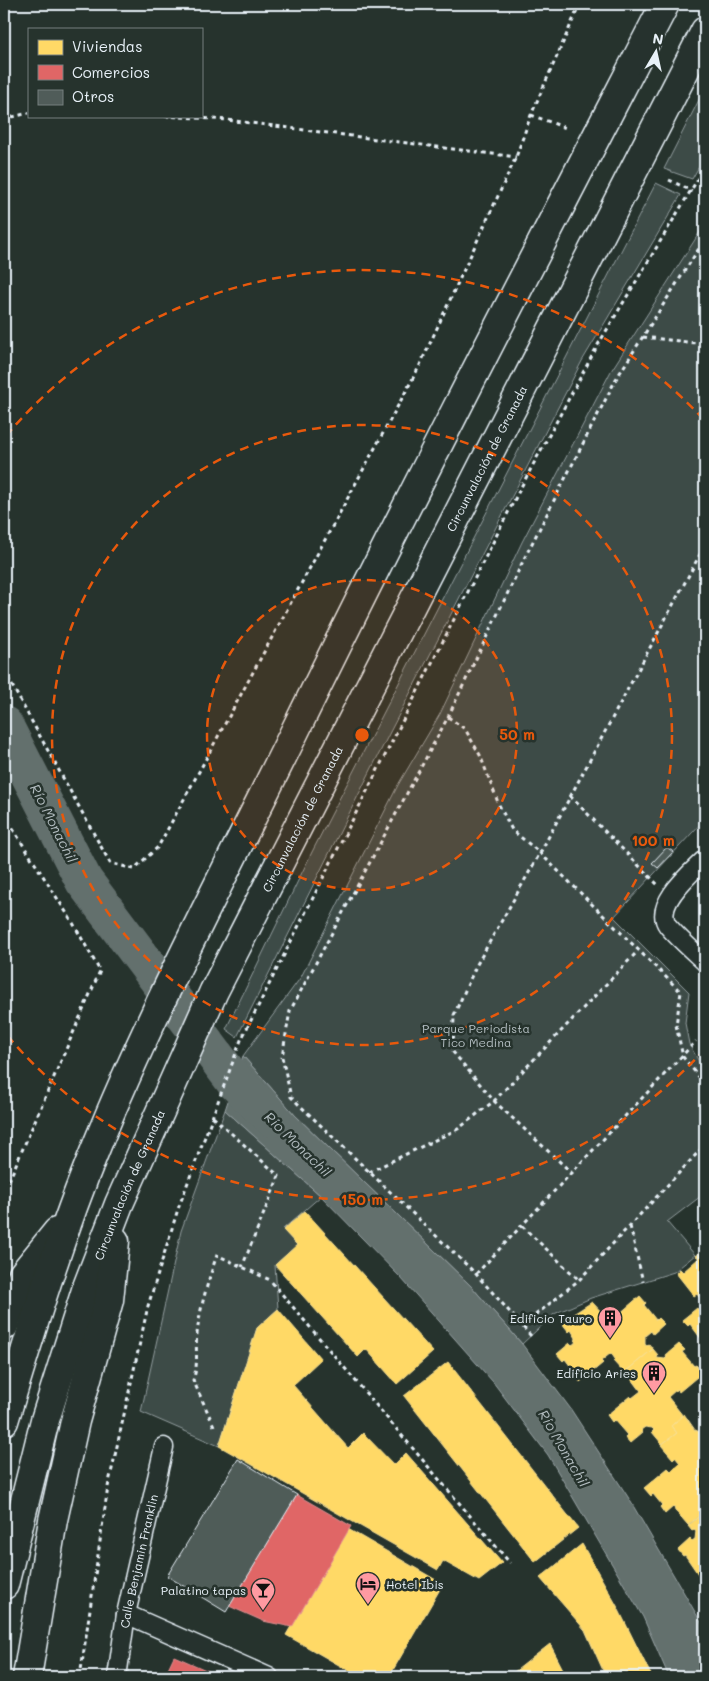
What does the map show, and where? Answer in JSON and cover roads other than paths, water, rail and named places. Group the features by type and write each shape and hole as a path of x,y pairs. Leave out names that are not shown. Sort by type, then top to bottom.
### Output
{"highway":[{"path":"4,1421 45,1287 71,1215 96,1147 146,1034 385,547 665,4"},
{"name":"Circunvalación de Granada","path":"4,1585 45,1420 87,1287 118,1204 176,1073 214,991 705,31"},
{"path":"27,1677 52,1520 75,1421 109,1300 118,1204"},
{"path":"4,1326 23,1274 71,1215"}],"street":[{"path":"705,858 670,897 665,910 667,925 705,962"},
{"name":"Calle Benjamin Franklin","path":"117,1677 126,1614 164,1447"},
{"path":"126,1614 269,1677"}],"water":[{"path":"243,1056 295,1115 471,1286 522,1344 570,1408 628,1497 705,1629 705,1677 669,1677 643,1617 548,1455 493,1382 401,1278 321,1196 225,1110"}],"waterway":[{"name":"Río Monachil","path":"4,725 84,881 235,1082 272,1118"}],"place":[{"name":"Edificio Tauro","path":"610,1339"},
{"name":"Edificio Aries","path":"654,1394"},
{"name":"Hotel Ibis","path":"368,1605"},
{"name":"Palatino tapas","path":"263,1611"}],"park label":[{"name":"Parque Periodista Tico Medina","path":"476,1035"}]}
